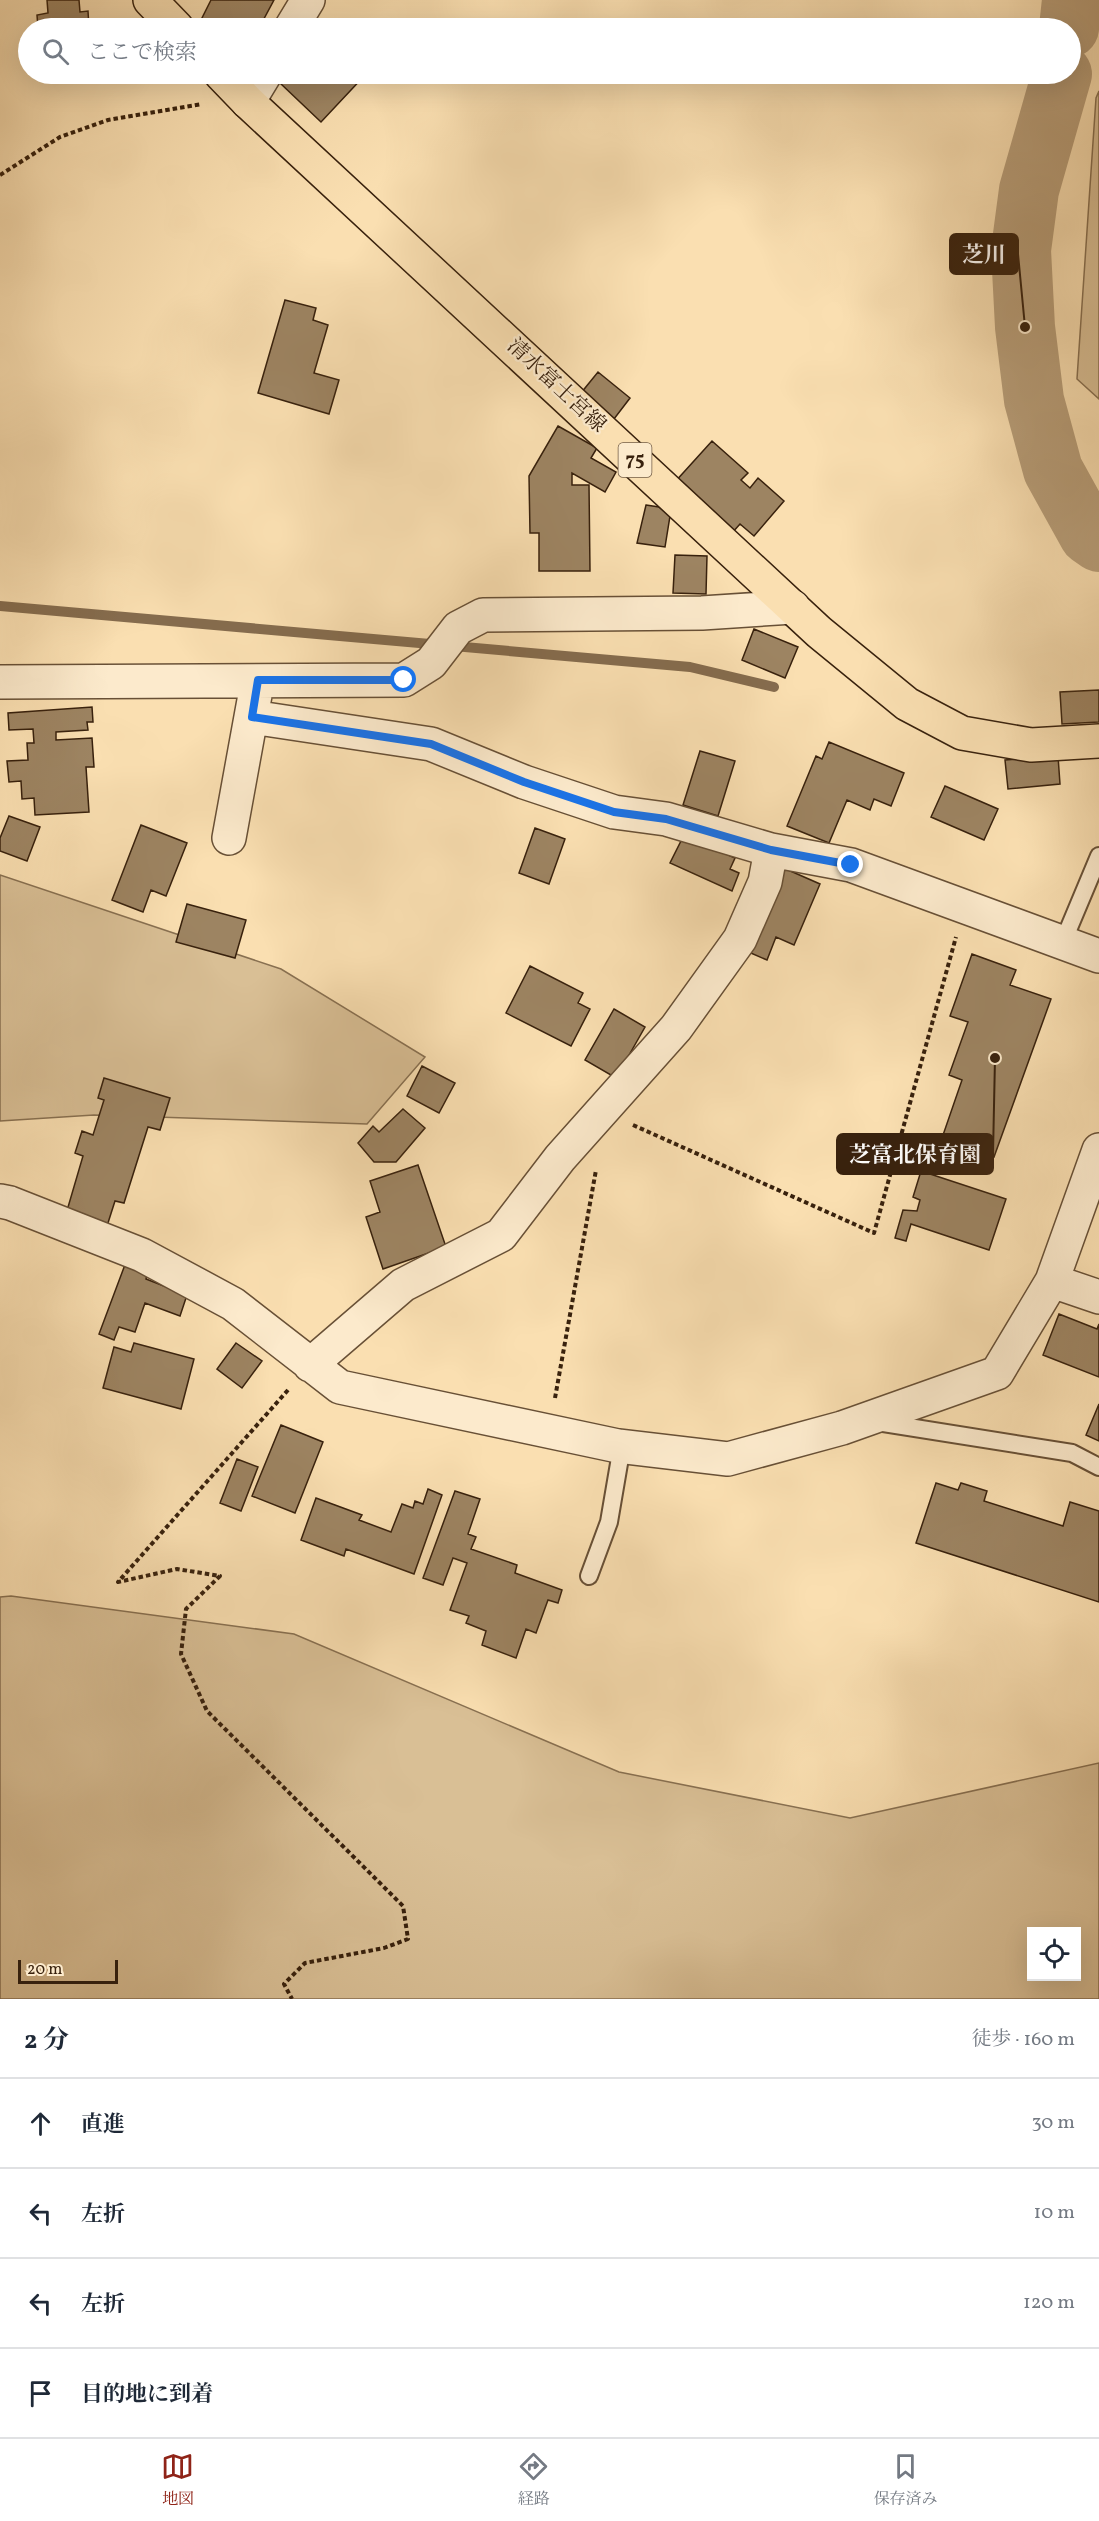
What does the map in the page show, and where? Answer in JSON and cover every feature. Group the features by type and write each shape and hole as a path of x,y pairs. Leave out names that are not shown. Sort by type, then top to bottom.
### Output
{"main road":[{"path":"150,0 167,18"},
{"name":"清水富士宮線","path":"231,84 819,632 907,704 962,733 1031,746 1099,741"}],"street":[{"path":"297,18 308,0"},
{"path":"248,102 259,84"},
{"path":"0,682 404,680 431,663 458,628 483,615 702,613 793,607"},
{"path":"229,838 258,680"},
{"path":"252,717 431,744 524,782 614,812 666,819 771,850 851,865 1099,956"},
{"path":"310,1365 403,1285 501,1235 580,1136 676,1028 740,939 765,882 771,850"},
{"path":"0,1201 142,1255 233,1304 340,1388 622,1446 728,1459 865,1420 997,1373 1052,1281 1099,1150"},
{"path":"1052,1281 1099,1297"}],"lane":[{"path":"1064,942 1099,856"},
{"path":"865,1420 1072,1454 1099,1467"},
{"path":"589,1576 609,1522 622,1446"}],"path":[{"path":"0,175 60,137 108,120 208,103"},
{"path":"602,1111 874,1233 965,906"},
{"path":"550,1432 601,1144 580,1136"},
{"path":"292,1999 284,1984 305,1963 384,1948 408,1939 403,1906 207,1711 181,1654 186,1610 220,1576 177,1569 118,1582 310,1365"}],"shaded area":[{"path":"1099,91 1099,399 1077,379 1096,98"},
{"path":"0,875 281,969 425,1057 367,1124 94,1115 0,1121"},
{"path":"11,1596 294,1634 619,1772 850,1818 1099,1763 1099,1999 0,1999 0,1597"}],"building":[{"path":"47,0 79,0 80,12 88,11 88,18 37,18 37,15 48,13"},
{"path":"211,0 274,0 264,18 202,18"},
{"path":"281,84 357,84 321,122"},
{"path":"285,300 316,308 313,320 328,325 314,373 339,380 329,414 258,393"},
{"path":"598,372 630,398 614,419 581,393"},
{"path":"558,426 597,448 591,458 616,472 605,492 572,473 572,485 589,485 590,571 539,571 539,533 530,533 529,476"},
{"path":"712,441 748,473 741,480 750,488 758,478 784,501 754,536 740,524 732,533 674,483"},
{"path":"646,505 659,507 670,516 665,547 637,543"},
{"path":"675,555 707,556 706,594 673,593"},
{"path":"754,629 798,647 785,678 742,660"},
{"path":"1099,690 1099,722 1062,724 1060,692"},
{"path":"92,707 93,722 87,722 88,730 56,732 56,740 92,738 94,767 86,767 89,812 35,815 34,798 22,799 21,781 9,782 7,761 28,760 27,743 34,743 33,729 9,730 8,713"},
{"path":"829,742 904,773 891,806 874,799 870,810 847,800 829,843 787,826 816,756 822,759"},
{"path":"700,751 735,761 718,816 683,805"},
{"path":"1058,756 1060,784 1008,789 1005,760"},
{"path":"945,786 998,809 984,840 931,817"},
{"path":"9,816 40,827 27,861 0,851 0,838"},
{"path":"141,825 187,843 166,896 151,890 143,912 112,900"},
{"path":"535,828 565,839 549,884 519,873"},
{"path":"684,835 735,858 730,869 739,873 732,891 670,863"},
{"path":"779,866 820,884 794,945 776,937 767,960 744,950"},
{"path":"187,904 246,920 235,958 176,942"},
{"path":"972,954 1016,970 1010,985 1051,999 994,1157 942,1138 962,1080 949,1075 968,1022 950,1016"},
{"path":"530,966 583,993 578,1003 590,1009 571,1046 506,1013"},
{"path":"614,1009 645,1027 616,1078 585,1060"},
{"path":"422,1066 455,1083 439,1113 407,1096"},
{"path":"104,1078 170,1098 160,1130 148,1127 124,1203 115,1201 107,1226 66,1214 83,1156 75,1153 82,1131 93,1135 104,1100 98,1098"},
{"path":"403,1109 425,1128 396,1162 374,1162 358,1143 373,1126 379,1132"},
{"path":"418,1165 446,1247 383,1269 366,1217 380,1212 370,1181"},
{"path":"921,1171 1006,1199 989,1250 911,1224 906,1241 895,1238 903,1210 917,1211 920,1200 913,1197"},
{"path":"126,1262 148,1270 146,1279 187,1295 180,1316 145,1303 135,1332 119,1327 114,1340 99,1334"},
{"path":"1059,1314 1097,1329 1099,1324 1099,1377 1043,1355"},
{"path":"134,1343 194,1359 181,1409 103,1388 114,1347 131,1352"},
{"path":"236,1343 262,1361 242,1388 217,1369"},
{"path":"1099,1404 1099,1441 1086,1435"},
{"path":"281,1425 323,1442 295,1513 252,1496"},
{"path":"237,1459 258,1467 241,1511 220,1503"},
{"path":"936,1483 958,1490 961,1483 987,1491 984,1501 1063,1526 1070,1502 1099,1511 1099,1602 916,1543"},
{"path":"428,1489 442,1495 414,1574 346,1549 344,1556 301,1540 316,1498 362,1515 359,1520 391,1532 402,1504 413,1508 415,1501 423,1504"},
{"path":"455,1491 480,1499 468,1534 476,1537 471,1549 517,1565 515,1573 562,1590 558,1603 548,1600 536,1633 526,1629 516,1658 482,1645 486,1631 466,1623 469,1616 450,1610 467,1563 453,1558 443,1585 423,1578"}],"waterway":[{"path":"1070,18 1072,0"},
{"path":"1059,84 1029,190 1021,250 1025,327 1034,400 1053,470 1089,535 1099,542"},
{"path":"0,606 690,667 774,687"}],"place":[{"name":"芝川","path":"1025,327"},
{"name":"芝富北保育園","path":"995,1058"}],"route":[{"path":"404,680 258,680 252,717 431,744 524,782 614,812 666,819 771,850 851,865"}]}
